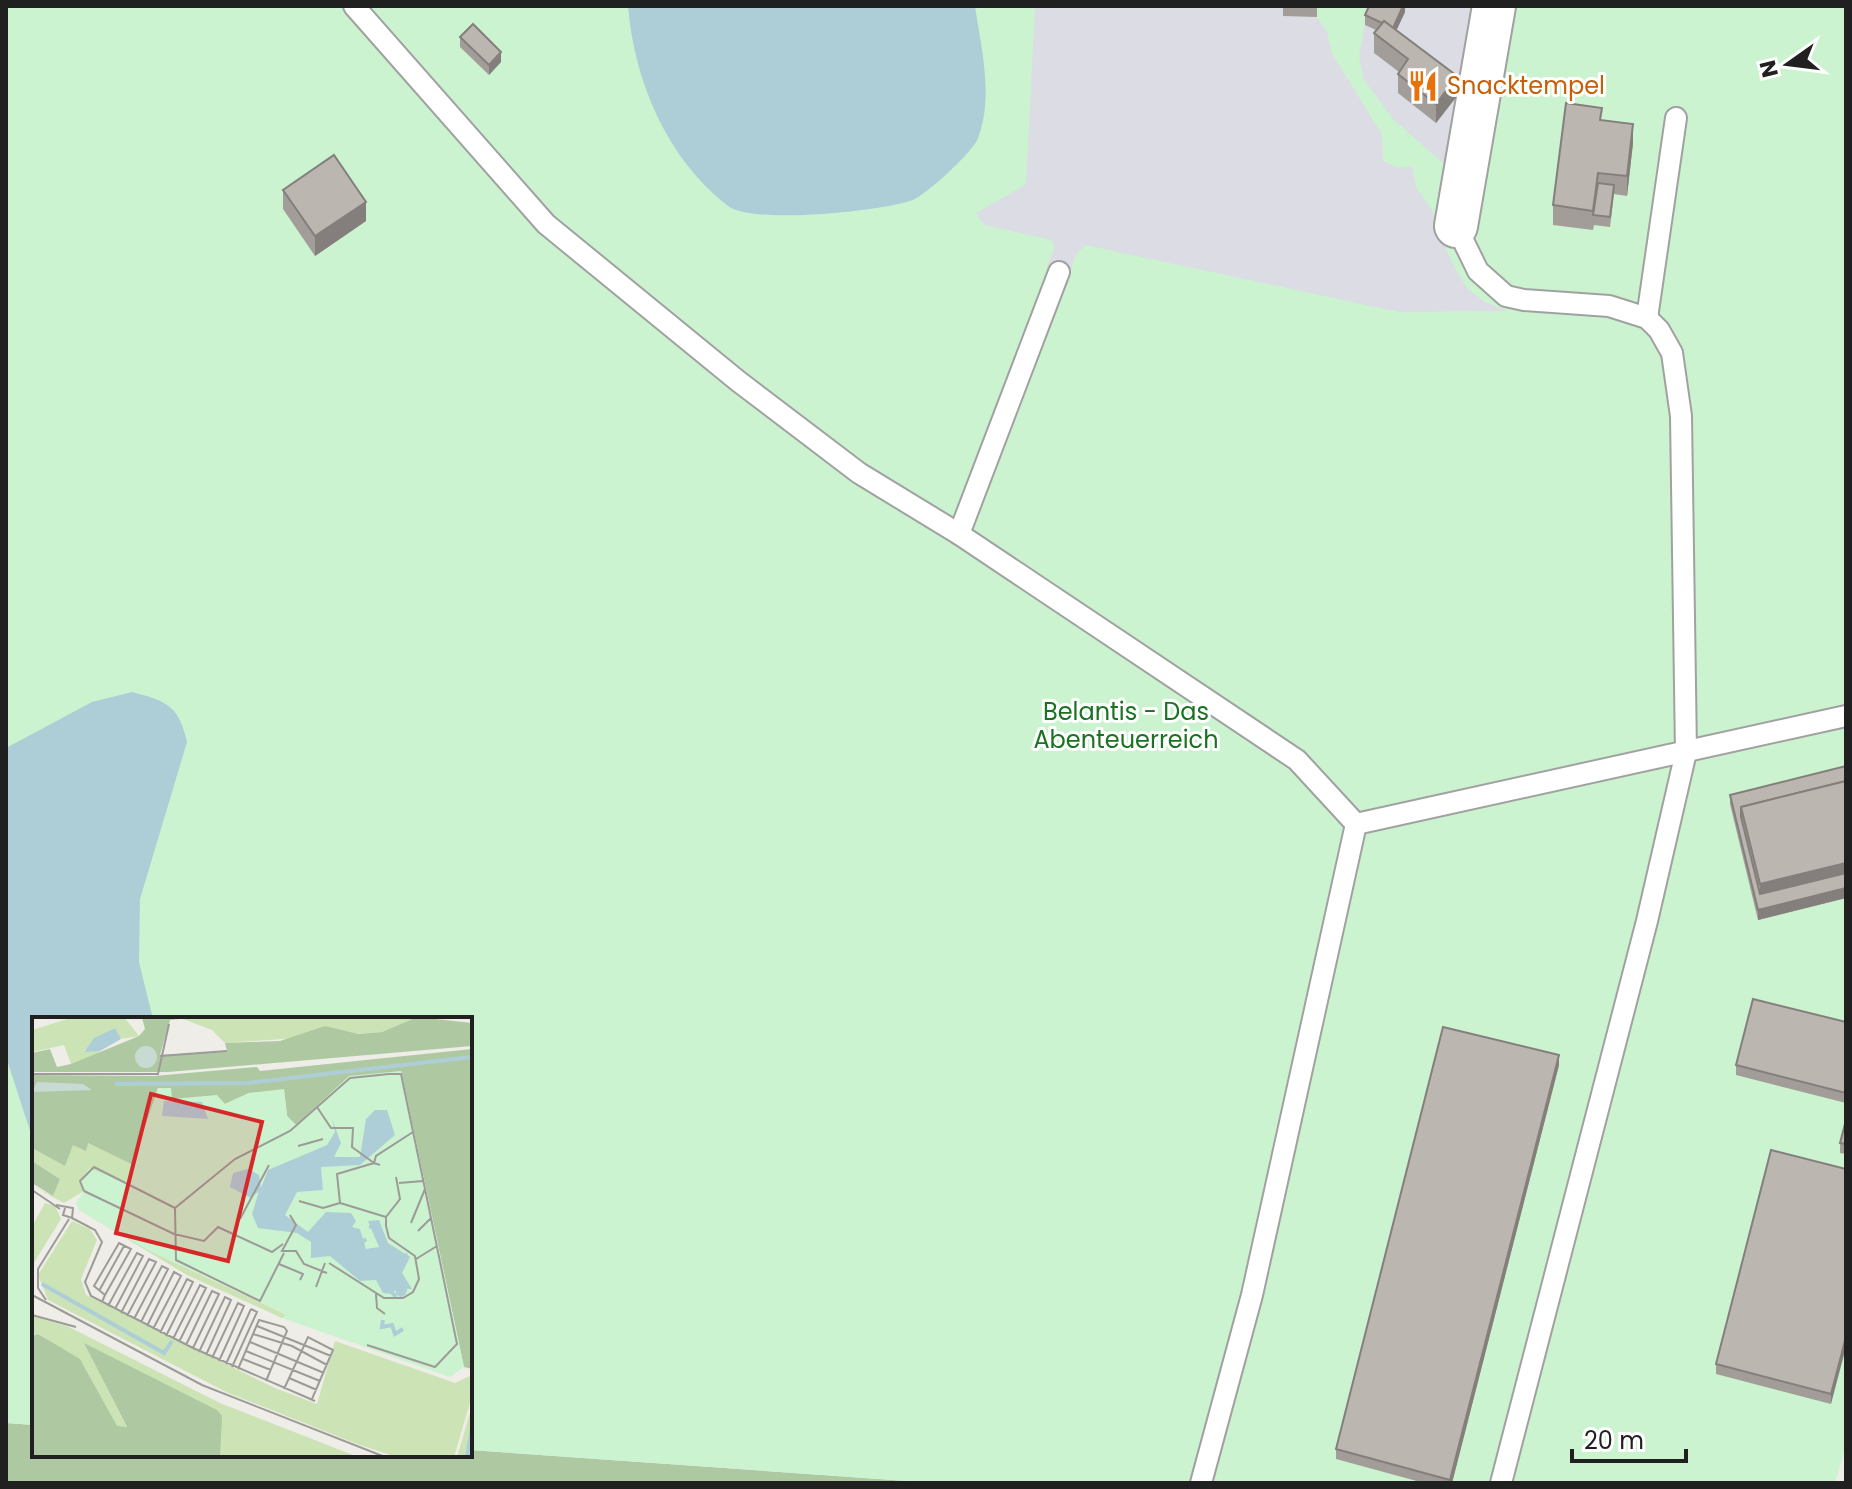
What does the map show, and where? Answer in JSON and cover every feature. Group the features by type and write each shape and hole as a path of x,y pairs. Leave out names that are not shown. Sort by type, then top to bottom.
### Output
{"street":[{"path":"1456,226 1494,6"}],"lane":[{"path":"354,6 546,224 738,381 859,473 959,534 1297,760 1356,824"},
{"path":"1647,318 1676,118"},
{"path":"1456,226 1478,271 1506,296 1609,306 1647,318 1659,330 1672,353 1681,416 1686,752 1644,935 1501,1483"},
{"path":"959,534 1059,272"},
{"path":"1356,824 1846,716"},
{"path":"1201,1483 1252,1295 1356,824"}],"green space":[{"name":"Belantis - Das Abenteuerreich","path":"6,6 1846,6 1846,1445 1835,1483 935,1483 472,1450 472,1017 32,1017 32,1425 6,1423"},
{"path":"6,1423 32,1425 32,1457 472,1457 472,1450 935,1483 6,1483"}],"shaded area":[{"path":"1035,6 1283,6 1283,16 1317,17 1327,32 1332,54 1382,134 1383,161 1396,167 1412,167 1416,187 1440,222 1446,249 1468,289 1485,302 1508,311 1398,312 1085,245 1075,256 1069,277 1047,267 1054,248 1052,240 984,225 976,213 1026,184"},
{"path":"1368,6 1478,6 1450,169 1393,119 1364,80 1359,56"}],"water":[{"path":"628,6 975,6 986,89 978,138 949,172 913,200 848,212 763,215 742,212 728,206 706,187 671,142 646,90"},
{"path":"132,692 163,702 180,720 187,742 140,899 139,962 153,1017 32,1017 32,1137 6,1057 6,748 92,702"}],"building":[{"path":"1369,6 1403,6 1393,28 1384,21 1382,23 1365,15"},
{"path":"1384,21 1457,76 1436,104 1398,74 1408,59 1374,33"},
{"path":"473,24 501,52 489,65 460,37"},
{"path":"1566,103 1602,108 1600,120 1633,124 1627,176 1598,173 1593,211 1553,205"},
{"path":"334,155 366,202 315,236 283,190"},
{"path":"1598,183 1614,185 1610,217 1593,215"},
{"path":"1846,766 1846,781 1741,807 1760,894 1846,873 1846,888 1758,910 1730,795"},
{"path":"1846,781 1846,863 1760,884 1741,807"},
{"path":"1753,999 1846,1022 1846,1093 1736,1065"},
{"path":"1443,1027 1559,1055 1450,1480 1336,1449"},
{"path":"1846,1120 1846,1144 1840,1143"},
{"path":"1771,1150 1846,1169 1846,1337 1831,1394 1716,1364"}],"place":[{"name":"Snacktempel","path":"1423,86"}]}
